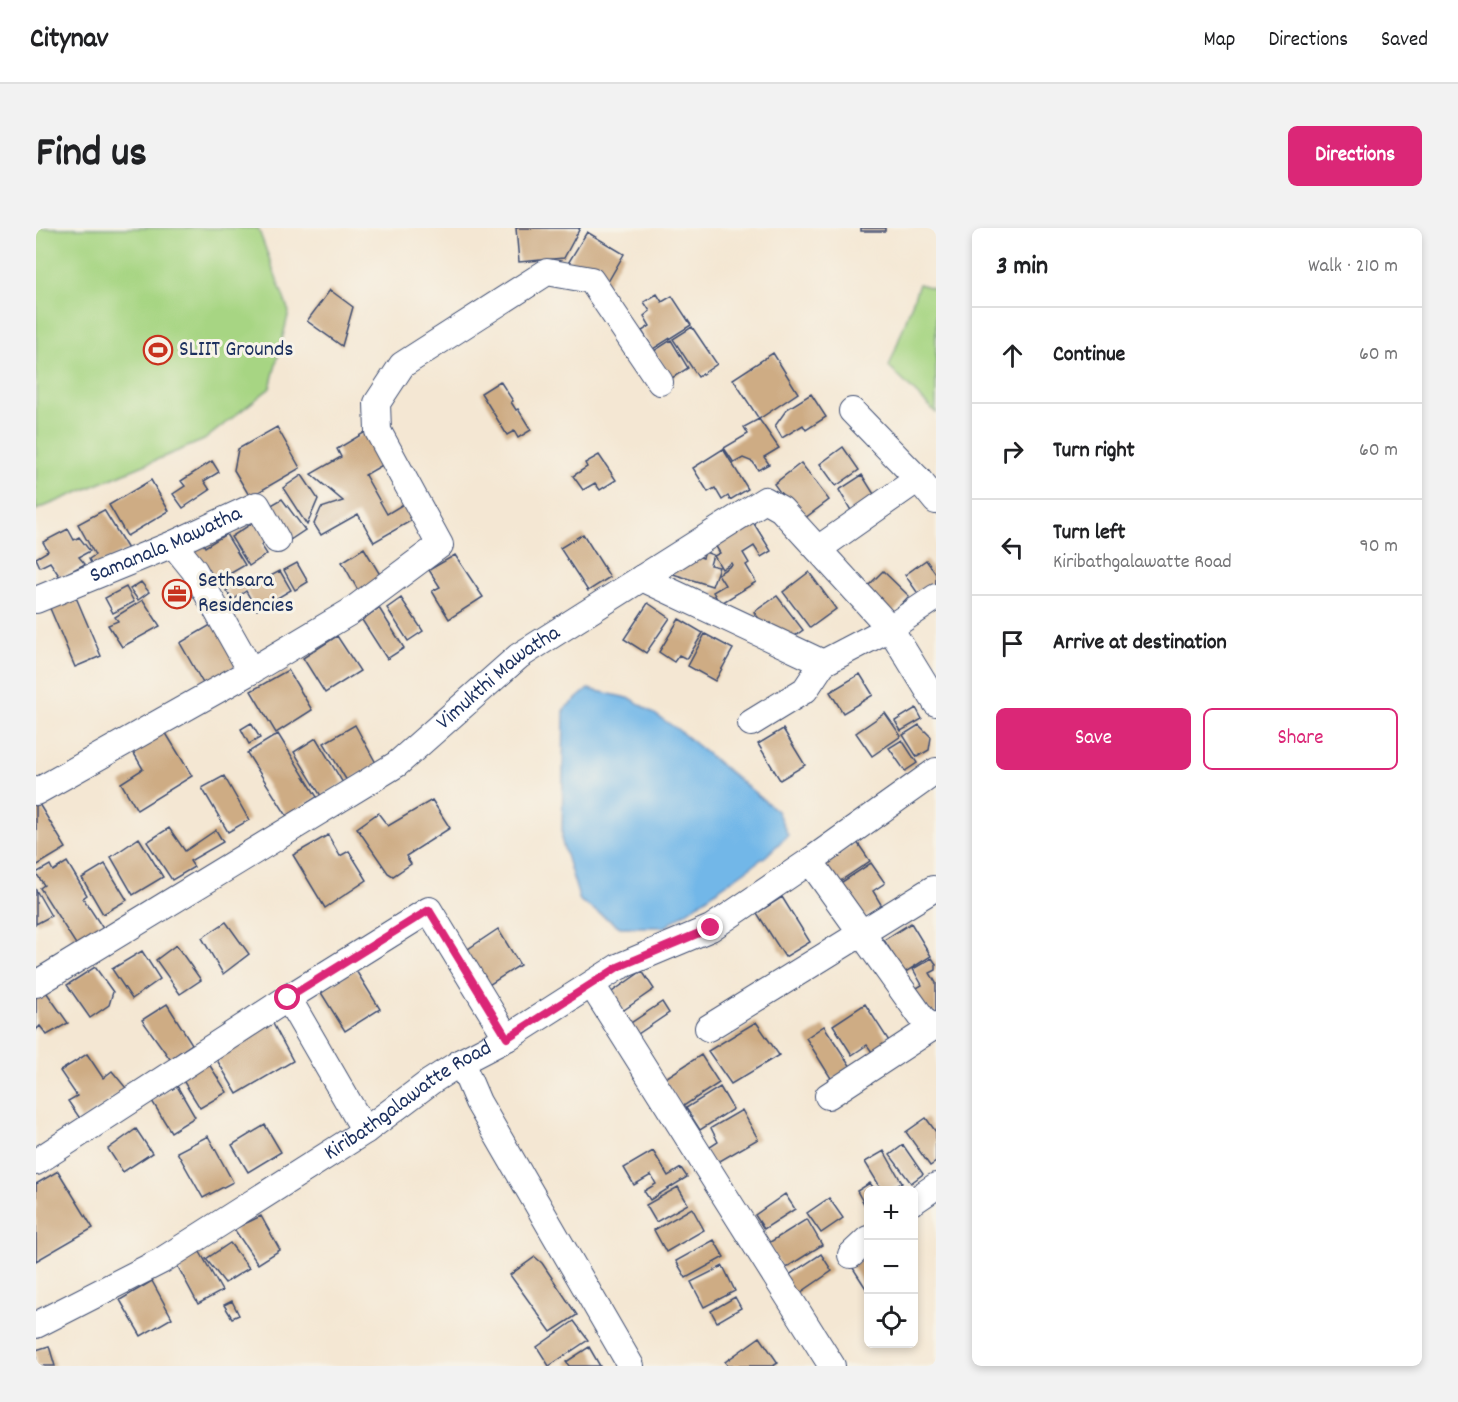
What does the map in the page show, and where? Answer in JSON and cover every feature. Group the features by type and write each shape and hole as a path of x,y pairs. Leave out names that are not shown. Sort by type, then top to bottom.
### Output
{"street":[{"path":"36,792 251,671 350,612 440,545 378,431 377,403 402,365 547,272 591,280 660,382"},
{"path":"852,411 918,479 936,501"},
{"path":"818,549 918,479"},
{"name":"Vimukthi Mawatha","path":"36,984 397,764 519,656 765,500 781,508 890,628 936,703"},
{"name":"Samanala Mawatha","path":"36,600 173,544 257,505 277,540"},
{"path":"173,544 194,570 251,671"},
{"path":"642,578 823,663"},
{"path":"751,723 805,690 823,663 890,628 936,597"},
{"name":"Kiribathgalawatte Road","path":"36,1325 161,1261 365,1131 430,1082 461,1062 507,1038 618,967 711,928 936,771"},
{"path":"810,861 933,1027 828,1096"},
{"path":"708,1028 933,889"},
{"path":"36,1162 288,998 429,910 507,1038"},
{"path":"592,985 832,1366"},
{"path":"288,998 365,1131"},
{"path":"461,1062 478,1102 631,1366"},
{"path":"918,1198 936,1186"}],"green space":[{"name":"SLIIT Grounds","path":"36,228 258,228 289,312 270,388 204,440 36,510"},
{"path":"919,284 936,289 936,413 889,367"}],"water":[{"path":"588,689 632,699 677,729 777,811 788,835 766,856 665,927 620,927 580,901 562,842 564,709"}],"building":[{"path":"516,228 580,228 564,258 519,262"},
{"path":"861,228 885,228 885,231 861,231"},
{"path":"587,232 624,254 605,287 567,265"},
{"path":"330,290 353,307 342,346 307,321"},
{"path":"657,294 662,302 672,296 691,325 653,349 642,331 650,326 644,316 650,311 644,302"},
{"path":"692,327 717,364 698,377 673,339"},
{"path":"671,340 688,368 672,378 654,351"},
{"path":"773,353 798,393 759,419 733,379"},
{"path":"500,381 516,410 518,409 531,430 518,438 514,431 507,435 481,393"},
{"path":"811,394 826,417 806,430 803,425 782,438 775,426 787,409"},
{"path":"759,419 779,448 764,457 769,464 758,470 753,462 743,458 734,463 724,448 748,434 744,427"},
{"path":"277,427 300,468 250,497 234,470 238,449"},
{"path":"367,431 386,463 365,475 387,514 405,503 414,519 374,542 358,514 321,535 314,524 321,508 343,501 311,474 341,457 337,449"},
{"path":"843,447 859,470 836,486 820,464"},
{"path":"723,449 748,489 730,500 728,496 722,500 715,488 708,492 693,468"},
{"path":"599,455 616,480 600,490 595,483 583,490 573,476 587,467 585,463"},
{"path":"212,461 219,472 204,481 210,490 183,508 173,494 185,486 181,481"},
{"path":"801,463 829,500 801,521 774,484"},
{"path":"302,475 318,499 307,525 283,488"},
{"path":"862,475 877,499 853,514 839,490"},
{"path":"151,480 169,511 127,536 109,505"},
{"path":"282,499 305,530 290,540 268,507"},
{"path":"104,510 128,549 93,567 89,559 95,555 78,524"},
{"path":"257,520 268,540 261,545 267,554 249,566 231,537"},
{"path":"753,522 771,551 761,557 754,546 743,553 749,563 746,565 756,582 720,604 713,592 725,585 718,574 732,565 731,563 722,569 714,556 720,553 715,545"},
{"path":"68,529 74,540 79,537 90,551 79,557 85,564 60,577 50,562 40,567 36,558 48,551 43,542"},
{"path":"226,534 245,565 209,586 187,548 200,539 205,547"},
{"path":"583,534 610,577 588,591 560,548"},
{"path":"364,548 382,578 359,592 342,562"},
{"path":"705,552 713,555 710,565 719,567 712,586 673,574 678,558 688,553 703,558"},
{"path":"455,555 483,597 449,619 432,591 440,587 429,570"},
{"path":"926,560 936,574 936,583 919,595 905,575"},
{"path":"297,563 308,582 295,590 284,570"},
{"path":"280,571 291,590 257,610 246,591 233,600 226,591 243,578 250,587"},
{"path":"883,571 909,596 891,615 865,589"},
{"path":"809,572 836,609 810,628 783,592"},
{"path":"141,582 149,592 138,600 130,589"},
{"path":"126,587 134,602 113,613 105,598"},
{"path":"75,595 101,656 75,667 49,606"},
{"path":"777,596 803,630 785,643 771,623 766,628 754,612"},
{"path":"401,598 423,631 408,641 387,608"},
{"path":"143,600 160,626 122,647 108,625 118,621 115,617"},
{"path":"648,603 670,618 646,653 624,639"},
{"path":"379,608 404,648 387,659 362,620"},
{"path":"679,619 703,633 687,659 679,655 674,662 659,652"},
{"path":"214,623 239,664 204,685 180,643"},
{"path":"705,634 733,649 715,681 688,666"},
{"path":"337,636 360,671 325,693 303,658"},
{"path":"288,670 312,710 276,733 251,691"},
{"path":"860,674 873,695 843,713 830,692"},
{"path":"916,708 922,719 901,731 895,721"},
{"path":"885,713 901,736 872,756 856,733"},
{"path":"251,723 260,738 249,744 241,729"},
{"path":"355,725 377,765 347,781 324,743"},
{"path":"919,725 931,737 929,750 917,757 903,735"},
{"path":"783,729 805,765 780,780 758,744"},
{"path":"164,730 192,776 137,810 121,783 143,769 132,750"},
{"path":"278,734 317,797 287,816 247,753"},
{"path":"316,738 343,783 321,796 294,752"},
{"path":"902,740 917,763 905,771 889,748"},
{"path":"224,776 249,820 228,832 202,788"},
{"path":"432,800 450,828 406,856 411,864 393,876 388,873 357,828 378,813 388,826"},
{"path":"39,804 66,848 36,866 36,806"},
{"path":"169,828 185,851 216,830 223,842 190,861 194,867 172,880 147,842"},
{"path":"328,835 340,856 349,851 367,880 325,908 293,855"},
{"path":"139,838 163,877 133,895 111,857"},
{"path":"857,842 870,861 837,883 824,864"},
{"path":"67,862 87,895 83,898 104,930 77,946 40,888 44,885 36,873 50,865 53,871"},
{"path":"871,863 885,883 873,891 882,906 862,919 839,884"},
{"path":"105,864 127,900 103,914 82,878"},
{"path":"36,890 51,916 36,924"},
{"path":"782,897 810,942 785,957 757,913"},
{"path":"226,922 249,954 223,974 202,938"},
{"path":"911,923 931,956 904,973 884,940"},
{"path":"498,929 520,965 481,990 459,955"},
{"path":"176,945 201,980 180,994 156,960"},
{"path":"142,951 160,979 132,999 112,969"},
{"path":"932,958 936,964 936,970 930,973 936,983 936,1012 934,1014 910,992 922,985 913,969"},
{"path":"95,967 113,992 109,1005 90,1018 67,985"},
{"path":"355,969 380,1009 345,1031 320,991"},
{"path":"642,971 654,989 621,1012 609,994"},
{"path":"44,989 68,1023 47,1035 40,1026 36,1030 36,994"},
{"path":"662,1002 669,1013 632,1038 625,1027"},
{"path":"167,1004 192,1044 170,1059 142,1020"},
{"path":"865,1004 889,1041 872,1052 867,1045 852,1055 833,1025"},
{"path":"271,1020 293,1061 237,1094 214,1055"},
{"path":"756,1022 779,1055 731,1084 708,1051"},
{"path":"824,1026 851,1067 832,1080 806,1038"},
{"path":"87,1054 103,1078 112,1071 126,1088 81,1120 68,1101 77,1096 60,1071"},
{"path":"701,1055 719,1083 682,1107 664,1079"},
{"path":"205,1058 227,1092 200,1108 179,1074"},
{"path":"177,1086 195,1117 171,1132 152,1101"},
{"path":"720,1087 733,1109 700,1130 686,1108"},
{"path":"742,1110 758,1139 713,1165 704,1151 718,1142 711,1128"},
{"path":"926,1118 936,1132 936,1162 930,1166 906,1132"},
{"path":"265,1125 281,1152 248,1172 232,1145"},
{"path":"136,1129 152,1153 123,1172 108,1149"},
{"path":"208,1136 233,1182 203,1198 177,1152"},
{"path":"903,1145 923,1174 911,1183 890,1155"},
{"path":"653,1151 668,1176 681,1168 687,1177 650,1200 644,1191 656,1184 651,1175 634,1185 624,1168"},
{"path":"884,1151 902,1183 896,1186 880,1186 865,1162"},
{"path":"58,1171 93,1228 36,1261 36,1184"},
{"path":"678,1187 688,1204 656,1222 646,1205"},
{"path":"864,1187 864,1204 857,1191"},
{"path":"785,1194 795,1209 764,1229 755,1215"},
{"path":"829,1198 843,1218 821,1233 807,1213"},
{"path":"692,1208 704,1230 666,1252 654,1230"},
{"path":"261,1216 280,1250 258,1264 234,1229"},
{"path":"807,1219 822,1245 784,1269 767,1244"},
{"path":"714,1240 724,1257 686,1278 676,1261"},
{"path":"230,1243 249,1268 225,1283 206,1259"},
{"path":"200,1252 222,1291 198,1304 176,1263"},
{"path":"821,1254 832,1271 794,1297 783,1279"},
{"path":"535,1257 542,1263 577,1315 551,1332 510,1275"},
{"path":"864,1257 864,1285 851,1265"},
{"path":"723,1266 735,1291 704,1307 691,1282"},
{"path":"152,1281 172,1318 141,1336 120,1300"},
{"path":"735,1297 741,1308 717,1322 711,1311"},
{"path":"232,1301 239,1315 232,1318 224,1305"},
{"path":"574,1321 588,1340 549,1366 537,1347"},
{"path":"760,1337 778,1363 773,1366 728,1366 725,1362"},
{"path":"49,1346 55,1366 36,1366 36,1350"},
{"path":"589,1347 600,1366 569,1366 566,1362"}],"place":[{"name":"SLIIT Grounds","path":"158,350"},
{"name":"Sethsara Residencies","path":"177,594"}],"route":[{"path":"288,998 429,910 507,1038 618,967 711,928"}]}
